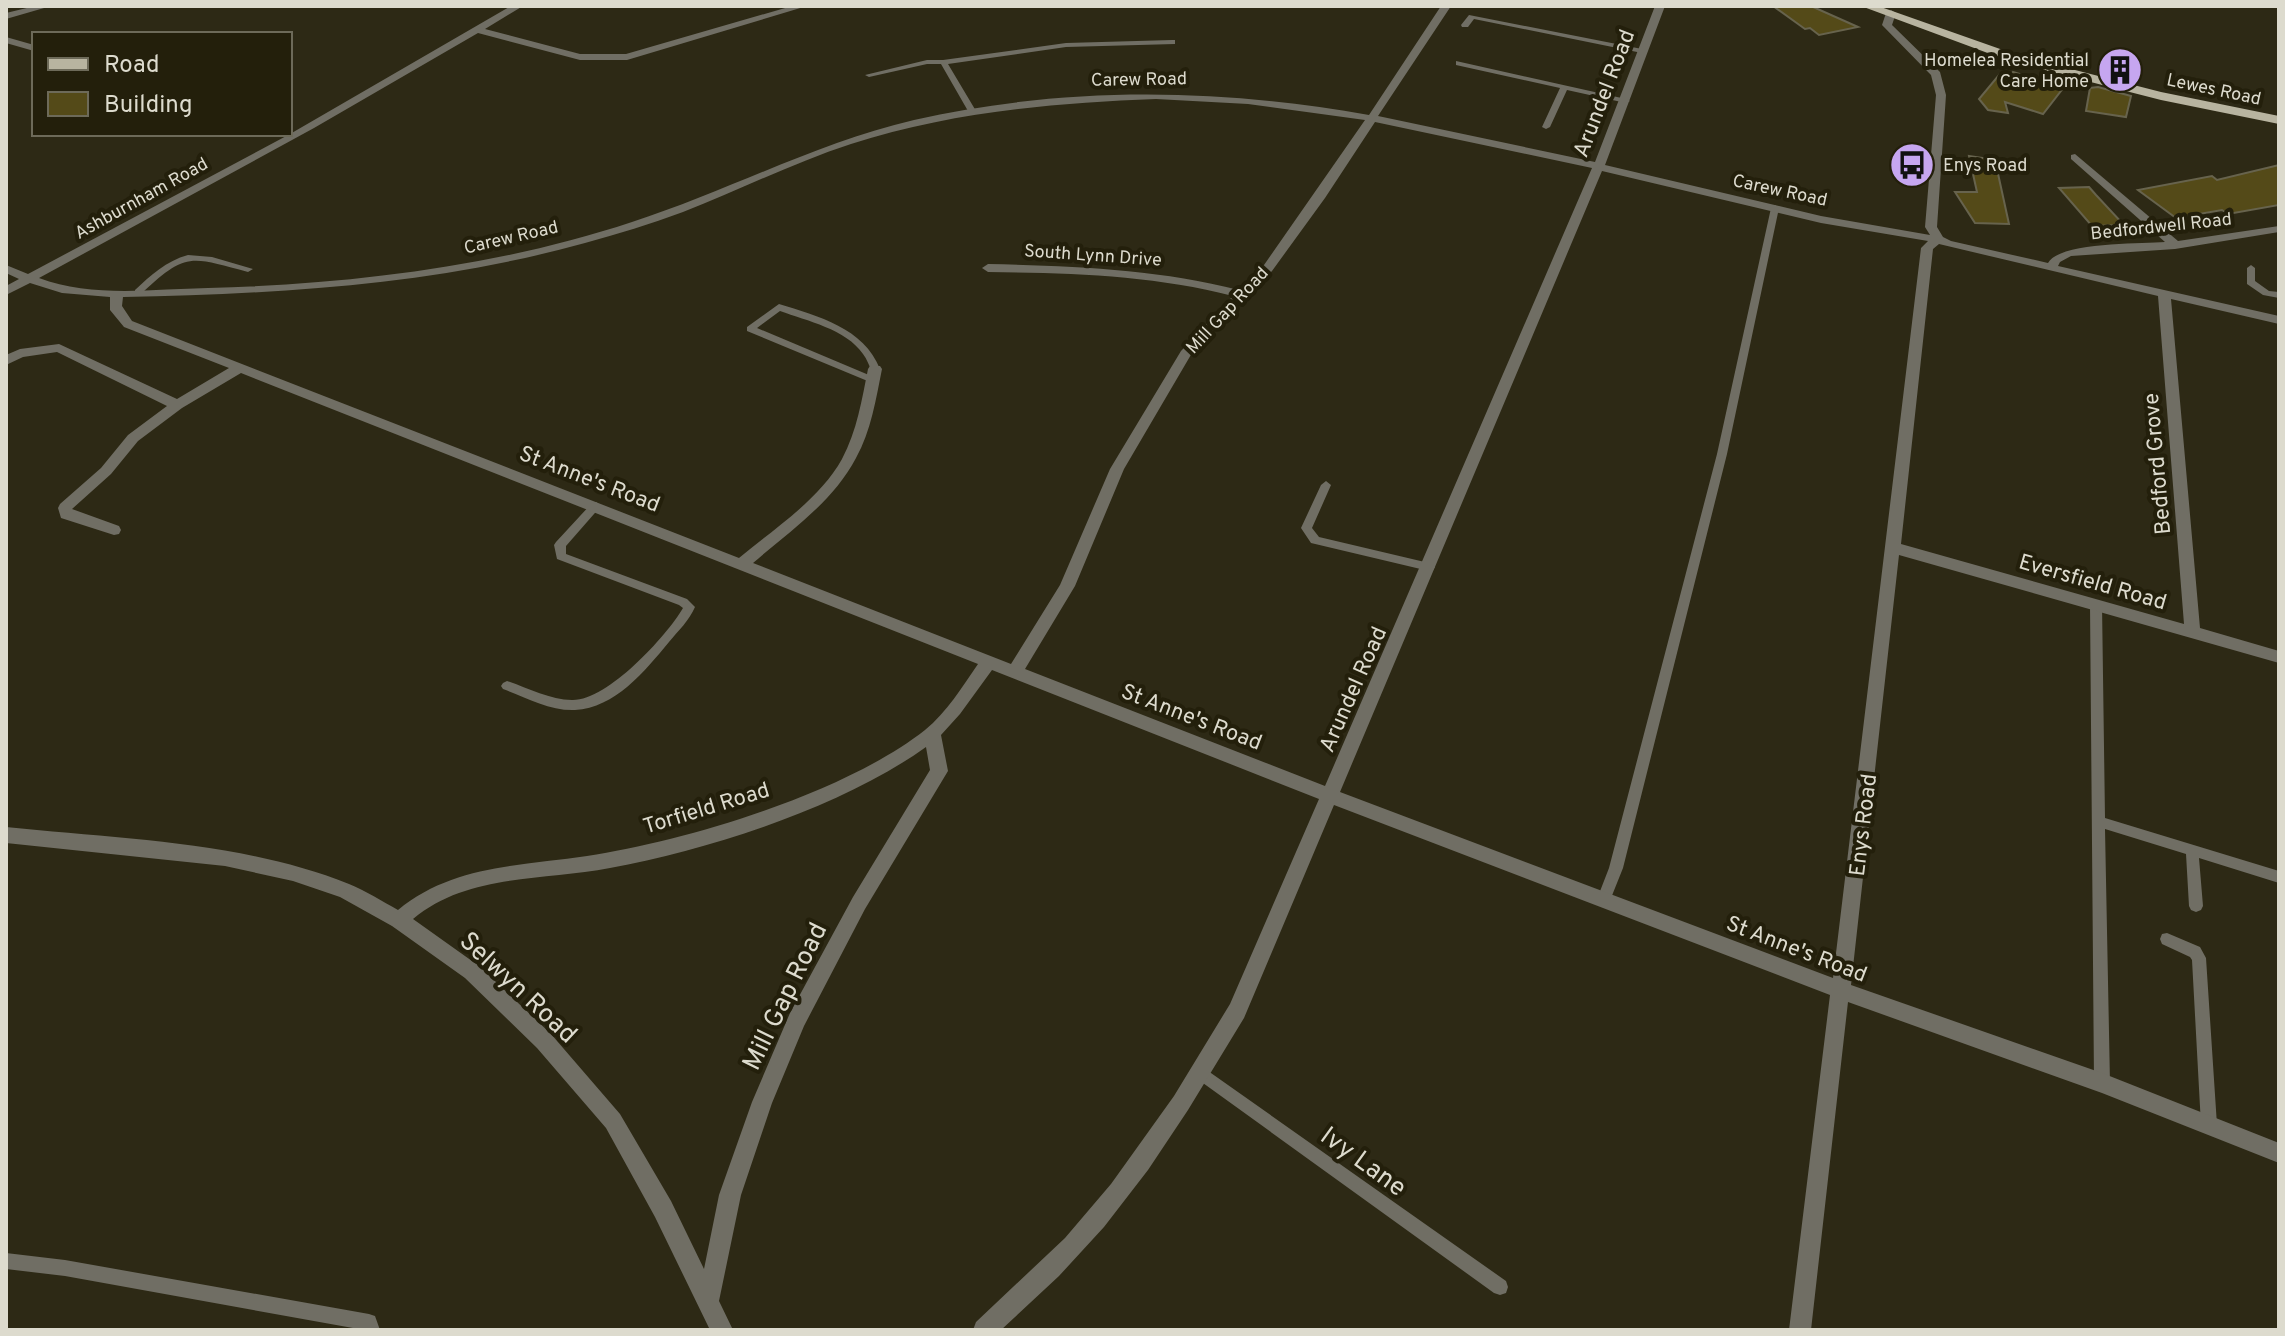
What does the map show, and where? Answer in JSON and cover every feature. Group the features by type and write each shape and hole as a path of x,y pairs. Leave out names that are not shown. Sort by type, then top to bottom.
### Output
{"main road":[{"name":"Lewes Road","path":"1867,6 2030,63 2161,96 2279,120"}],"street":[{"path":"6,16 46,6"},
{"name":"Ashburnham Road","path":"292,136 518,6"},
{"path":"476,30 580,57 627,57 802,6"},
{"name":"Mill Gap Road","path":"1014,673 1067,586 1117,469 1187,351 1268,268 1375,117 1446,6"},
{"name":"Arundel Road","path":"984,1330 1073,1246 1132,1171 1201,1073 1237,1011 1626,101 1660,6"},
{"name":"Enys Road","path":"1800,1330 1895,548 1927,248 1938,239 1931,227 1941,95 1936,74 1887,25 1891,13"},
{"path":"6,40 32,47"},
{"name":"Carew Road","path":"6,269 66,290 118,293 292,288 370,281 516,257 635,225 853,140 972,111 1028,102 1103,96 1194,96 1279,103 1375,117 1775,208 1938,239 1947,244 2279,320"},
{"path":"292,121 310,126"},
{"name":"Ashburnham Road","path":"6,291 292,136"},
{"path":"2075,157 2175,245"},
{"name":"Bedfordwell Road","path":"2052,267 2055,260 2068,253 2175,245 2279,229"},
{"name":"South Lynn Drive","path":"988,268 1138,273 1203,283 1242,295"},
{"name":"St Anne's Road","path":"118,293 114,303 118,314 128,324 238,369 743,563 988,663 1329,795 1840,990 2102,1083 2279,1153"},
{"name":"Bedford Grove","path":"2164,293 2192,632"},
{"path":"6,361 20,353 59,348 177,405"},
{"path":"114,530 66,514 65,508 106,471 133,438 177,405 238,369"},
{"path":"743,563 824,492 848,462 874,374"},
{"name":"Eversfield Road","path":"1895,548 2279,657"},
{"name":"Torfield Road","path":"399,920 413,906 438,890 470,880 611,860 702,836 851,782 932,733 964,697 988,663"},
{"name":"Mill Gap Road","path":"709,1299 730,1195 762,1102 797,1020 859,903 939,771 932,733"},
{"name":"Selwyn Road","path":"6,835 225,858 293,873 346,891 399,920 472,972 544,1041 613,1121 709,1299 722,1330"}],"lane":[{"path":"1465,25 1472,17 1642,51"},
{"path":"869,75 927,62 1066,45 1172,42"},
{"path":"943,62 972,111"},
{"path":"1459,63 1626,101"},
{"path":"1546,127 1564,87"},
{"path":"1604,899 1616,868 1722,454 1775,208"},
{"path":"138,292 164,266 179,257 193,255 248,269"},
{"path":"2251,268 2250,282 2266,293 2279,295"},
{"path":"779,307 862,344 873,360 874,374 750,329 779,307"},
{"path":"1326,485 1306,528 1315,540 1429,567"},
{"path":"507,686 567,704 579,705 601,699 621,686 686,614 689,607 683,602 561,556 560,545 596,506"},
{"path":"2096,604 2102,1083"},
{"path":"2098,821 2279,877"},
{"path":"2192,850 2196,906"},
{"path":"2167,939 2195,952 2199,958 2209,1125"},
{"name":"Ivy Lane","path":"1201,1073 1500,1287"},
{"path":"6,1261 65,1268 369,1322 372,1330"}],"building":[{"path":"1773,6 1811,6 1858,27 1819,35"},
{"name":"Homelea Residential Care Home","path":"2105,61 2137,68 2134,82 2102,74"},
{"path":"2013,72 2064,87 2043,114 2005,102 2008,113 1988,110 1979,99 1999,75 2000,80 2006,80"},
{"path":"2098,87 2131,96 2126,117 2086,111 2090,88"},
{"path":"1969,156 1995,160 2009,224 1975,223 1955,192 1977,192"},
{"path":"2279,165 2279,205 2228,214 2222,210 2176,218 2138,190 2212,176 2217,180"},
{"path":"2089,187 2124,225 2092,226 2059,188"}],"place":[{"name":"Homelea Residential Care Home","path":"2120,70"},
{"name":"Enys Road","path":"1912,165"}]}
